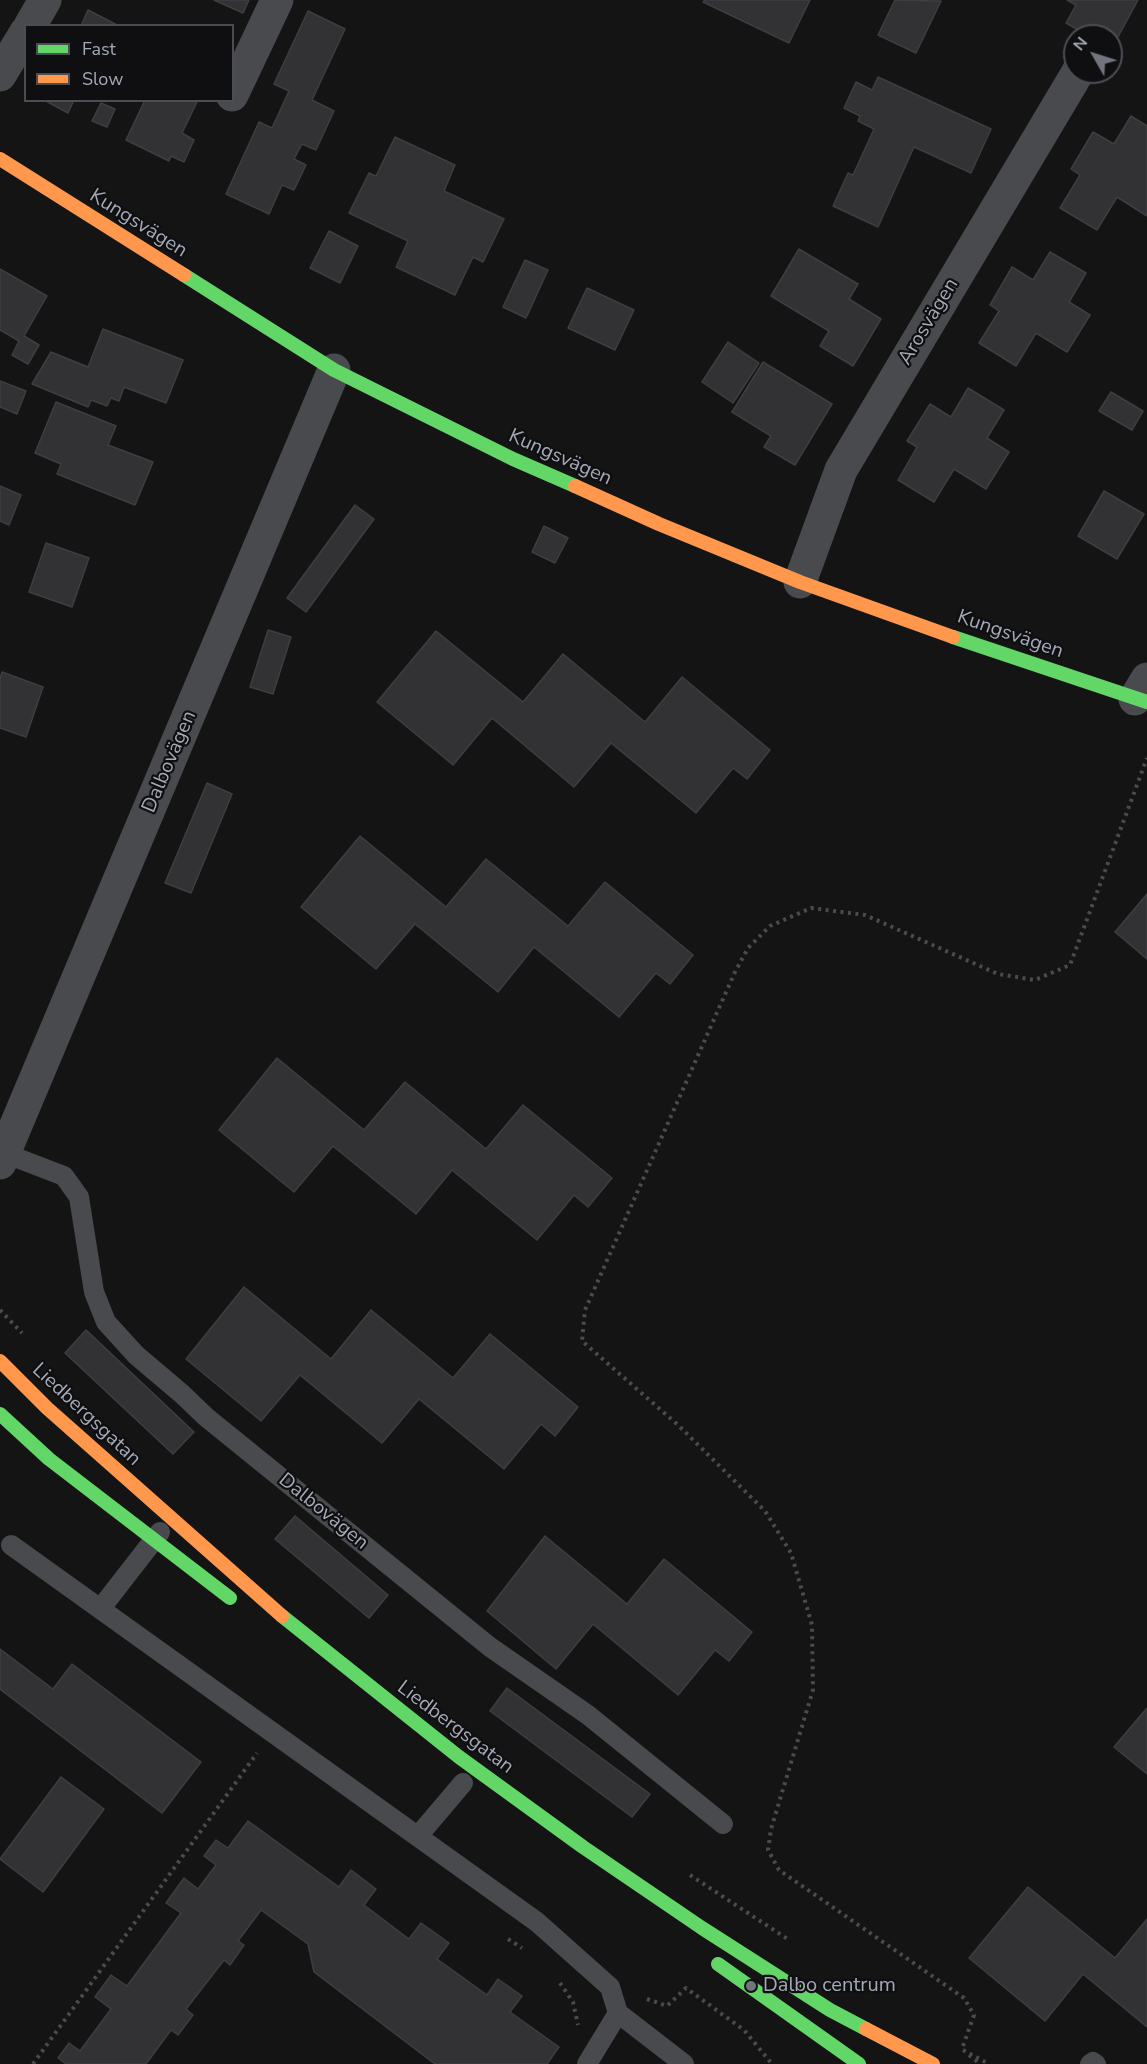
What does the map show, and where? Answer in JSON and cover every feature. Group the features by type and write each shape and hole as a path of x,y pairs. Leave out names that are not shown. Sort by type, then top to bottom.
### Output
{"street":[{"path":"31,24 45,0"},
{"path":"234,90 277,0"},
{"path":"0,75 24,35"},
{"name":"Arosvägen","path":"800,582 841,470 1071,84"},
{"name":"Kungsvägen","path":"0,159 334,370 513,459 659,524 800,582 982,647 1143,693"},
{"name":"Dalbovägen","path":"2,1158 334,370"},
{"name":"Liedbergsgatan","path":"0,1361 47,1408 304,1635 459,1757 583,1847 702,1928 831,2010 933,2064"},
{"path":"0,1414 49,1459 241,1607"},
{"path":"711,1959 859,2064"}],"lane":[{"name":"Dalbovägen","path":"2,1158 64,1176 79,1197 94,1292 106,1322 136,1355 206,1417 490,1647 588,1715 723,1824"},
{"path":"101,1608 171,1518"},
{"path":"11,1545 537,1922 610,1987 618,2013 684,2064"},
{"path":"418,1836 463,1783"},
{"path":"587,2064 618,2013"},
{"path":"1090,2064 1096,2064"}],"path":[{"path":"962,2049 974,2015 964,1998 779,1870 768,1850 771,1829 813,1690 812,1625 791,1553 765,1511 678,1425 582,1341 585,1310 735,972 748,948 770,926 811,908 865,915 998,974 1035,980 1070,965 1147,758"},
{"path":"0,1310 24,1335"},
{"path":"33,2064 257,1753 267,1760"},
{"path":"688,1874 796,1945"},
{"path":"507,1938 525,1950"},
{"path":"555,1975 573,2002 580,2033"},
{"path":"610,1987 667,2006 686,1988 744,2030 772,2064"},
{"path":"952,2044 989,2064"},
{"path":"962,2049 980,2064"}],"building":[{"path":"214,0 249,0 243,13"},
{"path":"705,0 810,0 789,43 703,2"},
{"path":"895,0 941,1 916,53 878,35"},
{"path":"1067,0 1138,0 1123,28 1123,24 1068,24 1066,23 1076,5"},
{"path":"88,10 115,24 82,24"},
{"path":"308,11 345,29 312,100 334,111 316,150 302,144 294,159 306,165 294,190 282,185 269,214 226,194 259,122 272,128 289,91 274,84"},
{"path":"878,77 991,129 971,173 914,147 878,227 833,206 848,173 853,175 874,129 858,121 860,116 844,108 856,82 872,90"},
{"path":"48,102 73,102 68,113"},
{"path":"144,102 197,102 182,133 194,140 184,162 171,156 169,161 126,140"},
{"path":"101,103 115,109 107,127 92,121"},
{"path":"1131,116 1147,126 1147,216 1117,197 1097,230 1060,208 1080,175 1071,169 1093,132 1114,144"},
{"path":"395,137 455,165 444,191 504,219 483,262 473,257 455,295 396,267 408,241 349,213 369,173 376,176"},
{"path":"329,231 358,246 340,283 310,268"},
{"path":"799,249 858,284 849,299 881,319 853,366 820,346 829,331 771,296"},
{"path":"1050,252 1086,273 1069,302 1090,315 1067,352 1036,333 1016,366 979,343 999,311 990,305 1012,267 1033,280"},
{"path":"525,260 548,270 526,318 503,307"},
{"path":"0,269 47,296 24,336 39,345 28,364 12,355 19,341 0,330"},
{"path":"587,288 634,310 615,350 568,328"},
{"path":"103,329 183,360 166,403 124,387 119,401 111,398 107,406 91,400 88,407 32,384 51,352 88,367"},
{"path":"728,342 759,363 733,403 702,382"},
{"path":"763,362 832,404 795,465 764,447 771,436 732,412"},
{"path":"0,381 26,391 17,414 0,407"},
{"path":"968,388 1004,410 987,438 1009,452 986,489 954,469 934,502 898,480 917,447 907,441 930,404 951,417"},
{"path":"1111,392 1143,411 1132,430 1099,411"},
{"path":"56,402 116,426 108,445 153,462 135,505 57,474 61,464 35,453"},
{"path":"0,486 21,495 9,525 0,521"},
{"path":"1104,491 1144,514 1117,559 1078,536"},
{"path":"355,505 374,519 306,612 287,598"},
{"path":"544,526 568,538 555,563 532,552"},
{"path":"46,543 89,558 72,607 29,592"},
{"path":"268,630 291,637 273,694 250,687"},
{"path":"436,631 523,702 563,654 645,722 682,677 770,750 747,779 733,768 696,813 611,743 574,787 492,718 453,765 377,702"},
{"path":"2,672 43,687 26,737 0,728"},
{"path":"207,783 232,794 191,893 165,883"},
{"path":"360,836 446,907 486,859 568,926 605,882 693,955 670,984 656,973 619,1017 534,947 498,992 415,924 376,969 301,907"},
{"path":"1147,894 1147,959 1115,932"},
{"path":"277,1058 364,1130 405,1082 486,1149 523,1105 612,1178 588,1207 574,1195 537,1240 452,1170 416,1214 333,1146 294,1192 219,1130"},
{"path":"244,1287 331,1359 371,1310 453,1378 490,1334 578,1407 555,1436 541,1424 504,1469 419,1399 382,1443 300,1375 261,1421 186,1359"},
{"path":"86,1330 194,1432 173,1454 65,1353"},
{"path":"295,1516 388,1595 369,1618 275,1539"},
{"path":"545,1536 627,1604 664,1559 752,1632 729,1661 715,1650 678,1695 593,1624 556,1669 487,1611"},
{"path":"0,1649 53,1689 72,1664 201,1762 162,1813 0,1689"},
{"path":"507,1688 650,1794 632,1817 490,1711"},
{"path":"1147,1708 1147,1774 1114,1747"},
{"path":"61,1777 104,1809 43,1892 0,1859"},
{"path":"248,1821 339,1887 351,1870 376,1889 364,1905 409,1939 421,1923 449,1943 437,1959 487,1995 498,1979 522,1996 510,2012 559,2047 547,2064 435,2064 314,1972 308,1944 261,1910 238,1941 244,1945 230,1965 224,1960 186,2009 193,2015 178,2035 171,2030 146,2064 66,2064 58,2058 69,2043 80,2051 111,2009 95,1997 111,1975 127,1986 181,1913 166,1903 184,1878 198,1889 216,1865 204,1856 216,1840 228,1848"},
{"path":"1028,1887 1115,1958 1147,1919 1147,2027 1083,1974 1045,2021 969,1958"}],"traffic: fast":[{"path":"184,275 334,370 513,459 575,486"},
{"path":"953,637 1147,702"},
{"path":"0,1414 49,1459 230,1598"},
{"path":"282,1616 459,1757 583,1847 702,1928 830,2010 866,2029"},
{"path":"718,1964 859,2064"}],"traffic: slow":[{"path":"0,159 184,275"},
{"path":"575,486 659,524 800,582 953,637"},
{"path":"0,1361 47,1408 282,1616"},
{"path":"866,2029 933,2064"}],"place":[{"name":"Dalbo centrum","path":"751,1986"}]}
